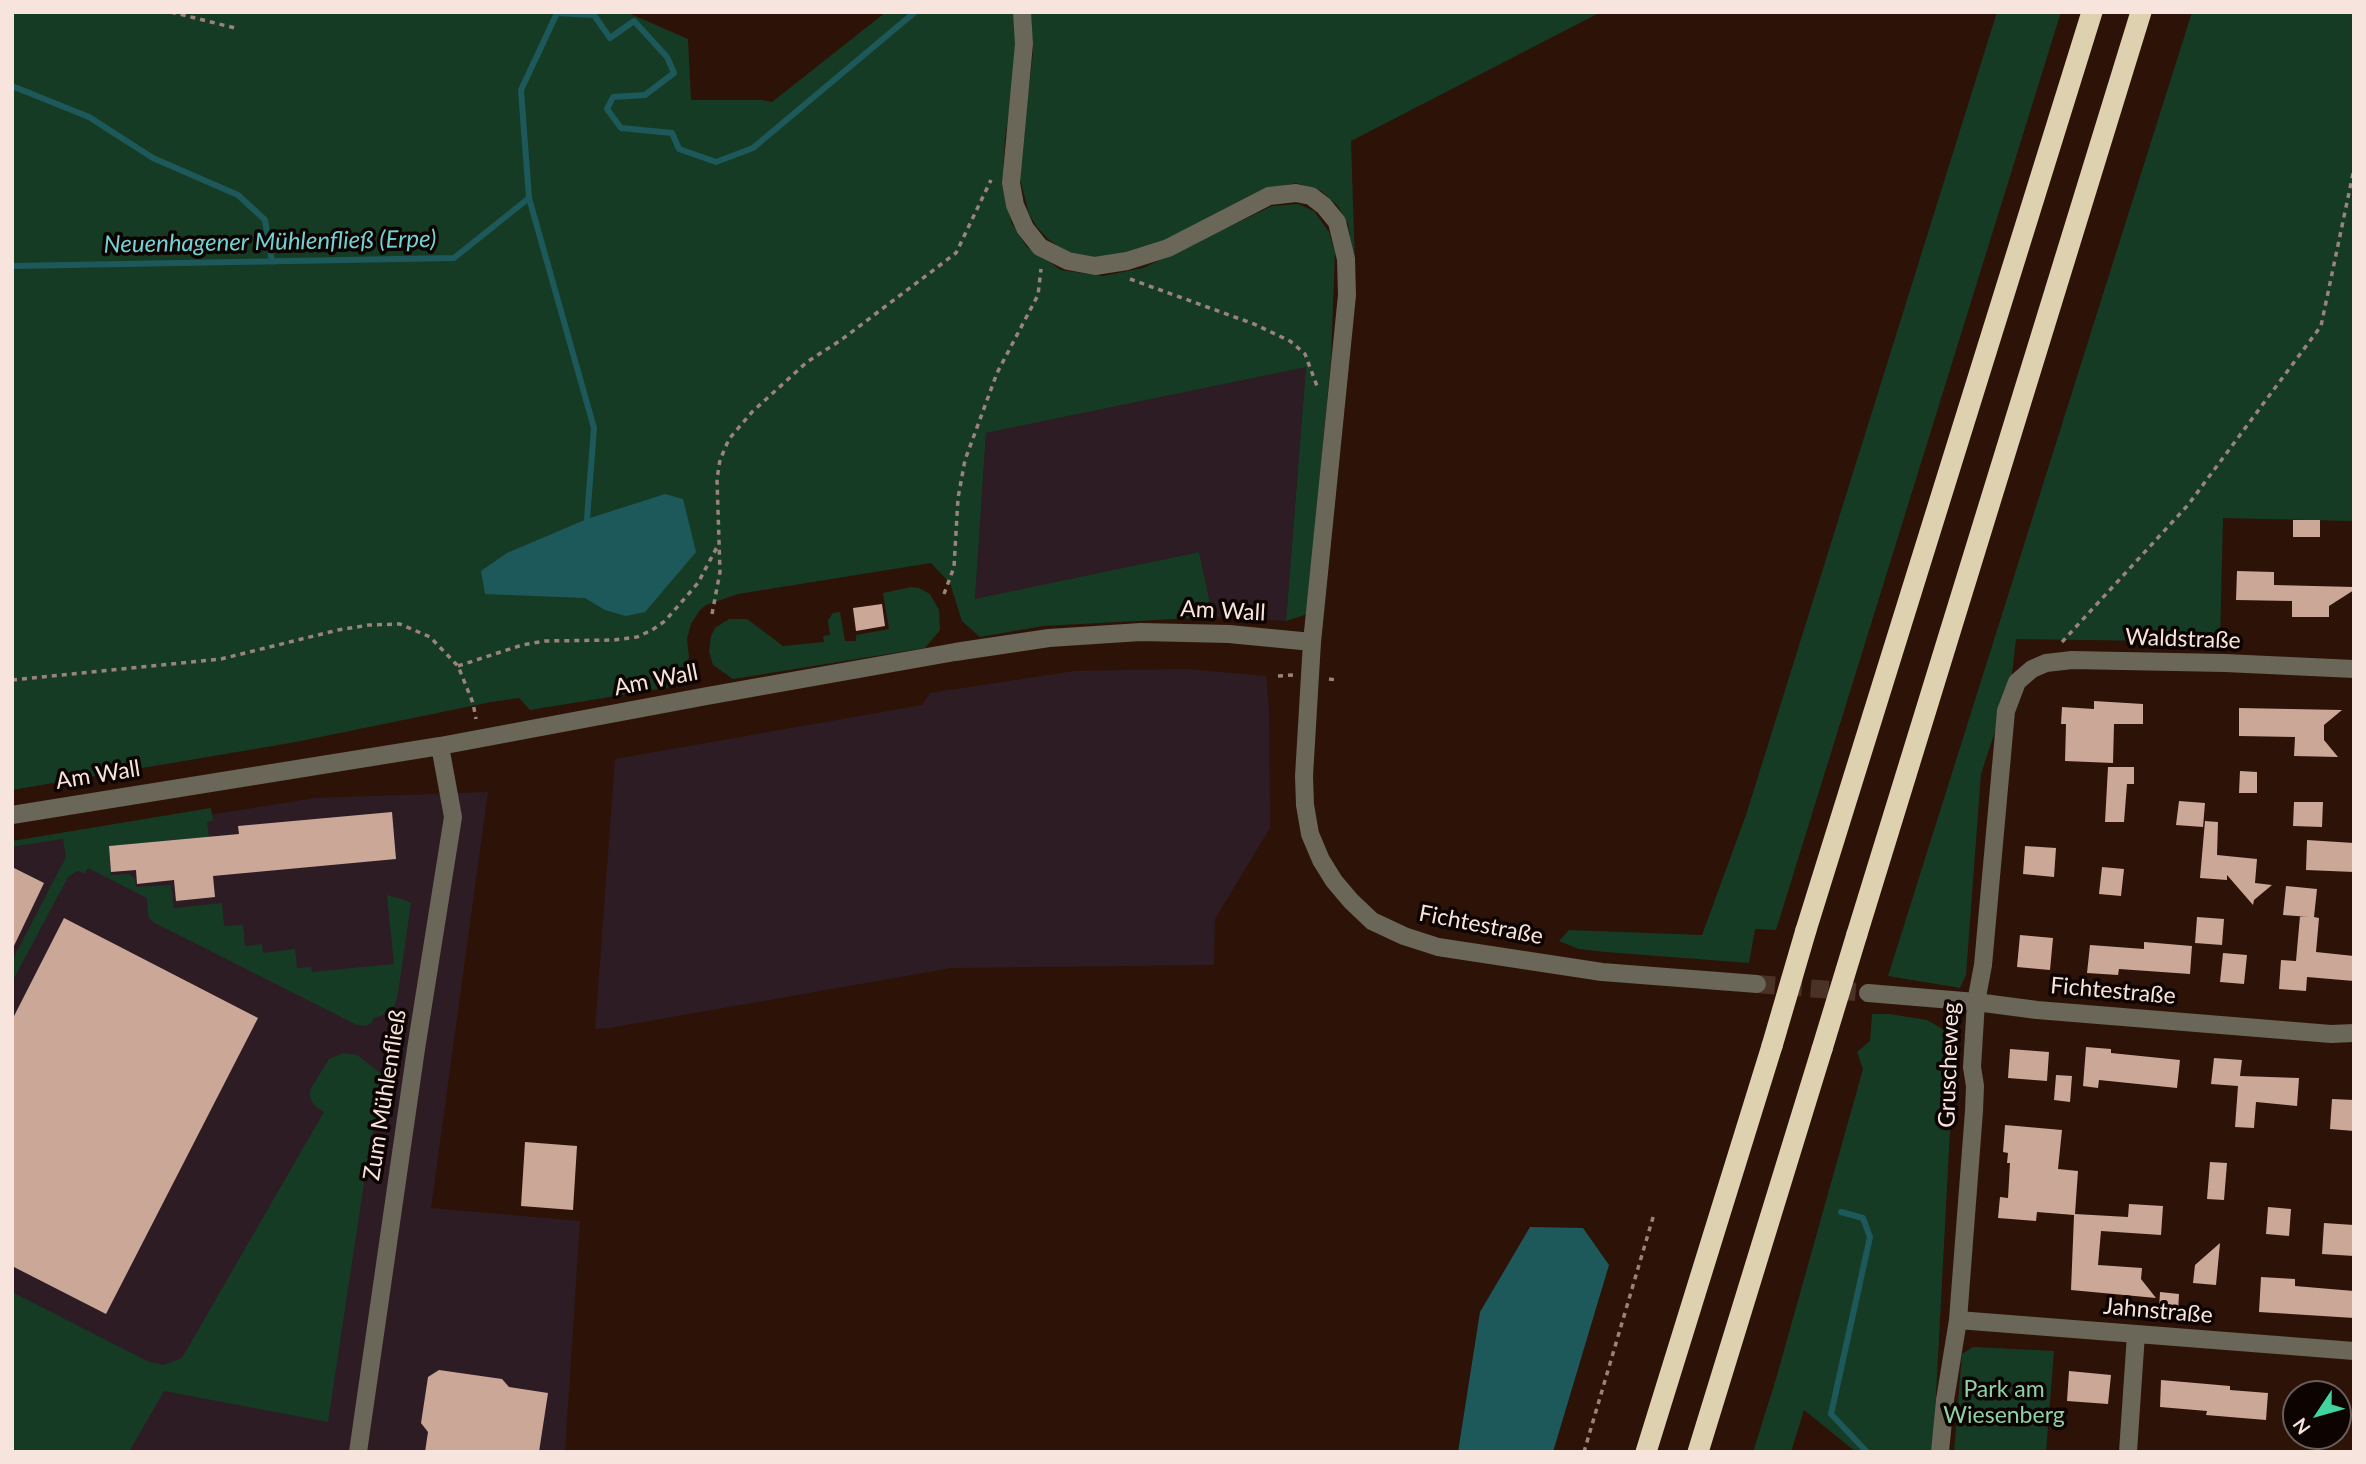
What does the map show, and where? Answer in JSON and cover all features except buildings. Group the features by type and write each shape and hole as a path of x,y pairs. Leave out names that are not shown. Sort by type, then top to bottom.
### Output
{"highway":[{"path":"1646,1452 2092,12"},
{"path":"1698,1452 2141,12"}],"street":[{"path":"1022,12 1024,44 1011,183 1015,205 1025,228 1040,247 1068,261 1095,266"},
{"name":"Fichtestraße","path":"1095,266 1127,261 1168,248 1269,196 1296,193 1311,196 1324,206 1337,222 1346,259 1347,295 1312,642 1304,776 1310,834 1321,860 1351,901 1372,921 1438,947 1602,972 1757,984"},
{"name":"Am Wall","path":"12,814 440,746 721,693 1049,638 1141,632 1229,634 1312,642"},
{"name":"Waldstraße","path":"2046,663 2100,661 2354,669"},
{"name":"Gruscheweg","path":"1941,1452 1945,1400 1958,1320 1974,1098 1972,1068 1976,1002 1983,965 2006,711 2017,682 2032,668 2046,663"},
{"name":"Zum Mühlenfließ","path":"358,1452 416,1049 453,817 440,746"},
{"name":"Fichtestraße","path":"1868,993 2037,1010 2331,1034 2354,1033"},
{"name":"Jahnstraße","path":"1958,1320 2354,1352"},
{"path":"2128,1452 2136,1334"}],"path":[{"path":"171,12 235,28"},
{"path":"712,614 720,572 717,479 720,460 729,439 752,412 807,362 841,340 956,253 992,179 1013,159"},
{"path":"2046,663 2060,644 2188,505 2322,326 2354,169"},
{"path":"944,594 954,567 958,498 965,460 997,373 1038,295 1040,247"},
{"path":"1095,266 1254,324 1290,341 1305,354 1318,388"},
{"path":"458,666 545,641 637,637 665,621 698,583 719,545"},
{"path":"12,680 221,659 369,625 400,624 430,637 458,666 472,703 480,739"},
{"path":"1584,1452 1654,1214"}],"shaded area":[{"path":"1306,366 1286,621 1213,617 1199,552 975,600 986,433"},
{"path":"1186,669 1266,676 1269,708 1270,828 1215,919 1214,965 952,968 595,1029 615,759 922,705 930,693 1074,671"},
{"path":"488,792 431,1208 580,1221 565,1452 86,1452 12,1313 12,847 314,798"}],"green space":[{"path":"12,12 626,12 688,39 691,100 772,102 886,12 1014,12 1017,61 1005,138 1002,186 1012,224 1027,247 1034,252 1061,270 1103,276 1143,268 1272,206 1298,204 1314,211 1329,232 1335,253 1331,359 1307,614 1286,621 1306,367 986,433 975,599 1199,552 1213,617 1043,626 980,637 962,621 950,583 931,563 738,594 706,605 691,624 687,639 689,657 677,686 530,710 519,698 491,702 296,742 12,790"},
{"path":"1031,12 1601,12 1351,141 1355,266 1348,224 1338,206 1321,191 1296,183 1264,190 1158,244 1129,254 1090,258 1065,251 1048,239 1029,214 1020,179 1033,53"},
{"path":"1997,12 2061,12 1776,930 1755,929 1749,963 1579,949 1559,941 1569,930 1702,935 1746,815"},
{"path":"2192,12 2354,12 2354,521 2223,518 2220,642 2016,639 2011,683 1981,774 1966,975 1960,988 1888,976"},
{"path":"911,587 930,594 939,610 940,630 925,648 733,679 713,665 709,651 711,636 715,628 729,619 747,619 783,646 824,642 823,636 830,635 828,620 833,613 840,612 845,641 856,641 856,635 889,629 883,593"},
{"path":"211,808 213,821 207,822 209,837 109,846 111,875 129,874 135,879 136,887 171,885 174,908 222,903 224,926 243,925 245,946 262,944 263,953 295,949 297,968 311,967 312,972 394,964 387,895 405,900 411,903 398,993 395,1005 388,1013 372,1019 373,1022 366,1026 357,1025 153,922 148,916 147,898 88,868 85,873 77,871 68,877 12,982 12,961 66,857 63,839 12,847 12,841"},
{"path":"1872,1014 1927,1020 1955,1036 1933,1452 1856,1452 1804,1410 1791,1452 1753,1452 1863,1069 1857,1052 1870,1041"},
{"path":"343,1053 357,1055 384,1076 370,1143 328,1422 164,1391 129,1452 12,1452 12,1292 147,1361 163,1365 182,1358 324,1112 314,1105 310,1090 329,1059"},
{"name":"Park am Wiesenberg","path":"1973,1347 2054,1351 2046,1452 1954,1452 1962,1354"}],"water":[{"path":"665,494 683,499 696,552 645,612 626,616 605,610 585,598 485,594 481,571 507,553 587,519"},
{"path":"1530,1227 1583,1228 1609,1265 1553,1452 1458,1452 1480,1312"}],"waterway":[{"name":"Neuenhagener Mühlenfließ (Erpe)","path":"587,519 594,428 529,198 521,90 557,13 594,15 610,38 634,21 667,57 674,73 645,95 613,97 607,109 621,128 672,133 679,149 716,162 753,148 915,12"},
{"path":"12,86 89,117 153,158 238,195 265,220 272,262"},
{"name":"Neuenhagener Mühlenfließ (Erpe)","path":"12,266 454,258 529,198"},
{"path":"1841,1212 1863,1218 1870,1237 1831,1414 1867,1452"}],"tunnel":[{"path":"1757,984 1868,993"}]}
